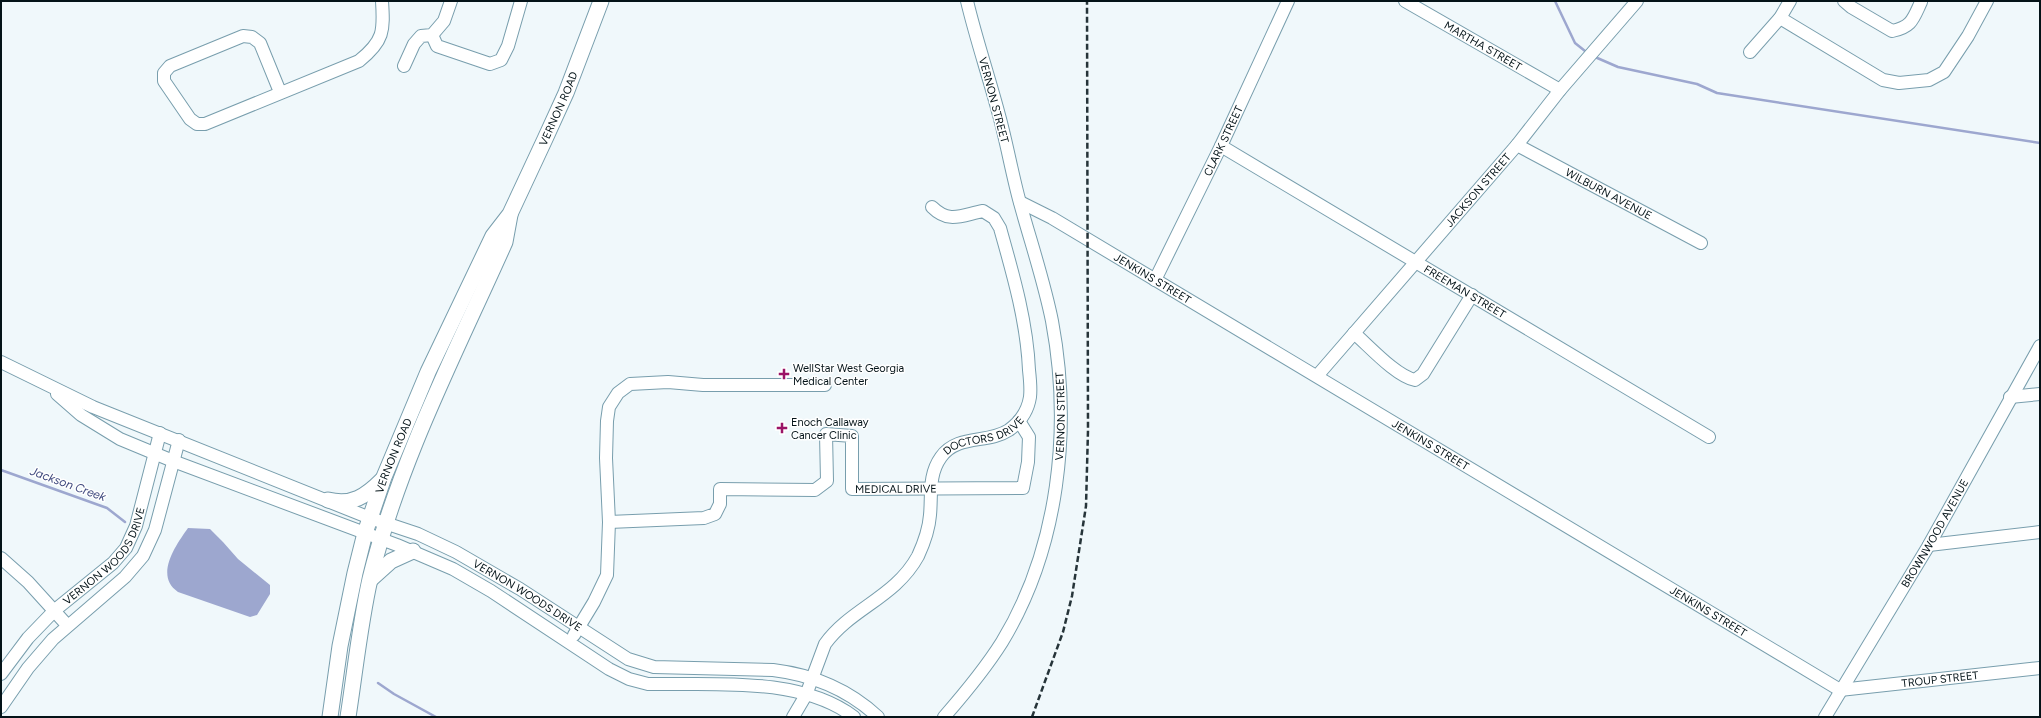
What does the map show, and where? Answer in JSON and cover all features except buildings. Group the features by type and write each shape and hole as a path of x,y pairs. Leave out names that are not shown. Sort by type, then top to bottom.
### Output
{"main road":[{"name":"VERNON ROAD","path":"330,717 346,611 365,533 384,477 415,401 493,236 510,214 566,92 601,1"},
{"name":"VERNON ROAD","path":"348,717 370,580 382,540 408,464 431,406 506,242 510,214"},
{"path":"328,500 342,503 356,500 370,492 384,477"},
{"path":"370,580 391,561 413,551"}],"street":[{"path":"280,92 260,43 252,36 243,36 170,66 164,73 164,81 190,118 197,124 205,124 280,92 359,61 370,52 378,42 384,26 382,1"},
{"path":"404,66 414,44 421,36 432,35 444,21 451,1"},
{"path":"432,35 437,46 490,64 501,60 508,46 521,1"},
{"name":"VERNON STREET","path":"944,717 992,658 1021,606 1042,548 1056,483 1061,414 1056,345 1047,297 1020,202 1000,116 967,1"},
{"name":"CLARK STREET","path":"1155,280 1221,146 1288,1"},
{"name":"MARTHA STREET","path":"1405,1 1560,90"},
{"name":"JACKSON STREET","path":"1317,376 1517,145 1560,90 1637,1"},
{"path":"1750,52 1780,18 1790,1"},
{"path":"1844,1 1851,7 1892,31 1902,29 1910,24 1921,1"},
{"path":"1780,18 1884,80 1899,83 1929,80 1944,72 1968,36 1987,1"},
{"name":"WILBURN AVENUE","path":"1517,145 1701,243"},
{"name":"FREEMAN STREET","path":"1221,146 1709,437"},
{"name":"JENKINS STREET","path":"1020,202 1052,218 1840,690"},
{"name":"DOCTORS DRIVE","path":"806,695 824,644 836,630 894,587 918,556 928,528 930,489 937,463 950,448 967,440 998,435 1010,429 1019,421 1027,409 1030,396 1028,358 1021,312 1000,228 994,218 982,211 951,218 943,216 932,207"},
{"path":"1354,333 1398,372 1407,378 1415,380 1423,374 1472,295"},
{"name":"BROWNWOOD AVENUE","path":"1825,717 1929,545 2010,397 2040,346"},
{"path":"1,362 93,407 160,433"},
{"path":"569,643 579,628 607,575 609,522 606,458 609,407 618,393 630,384 668,382 703,385 825,385"},
{"path":"46,383 81,415 95,425 120,438 173,461"},
{"path":"2010,397 2040,394"},
{"name":"MEDICAL DRIVE","path":"609,522 704,518 716,514 720,504 720,489 815,490 827,481 826,434 852,436 852,489 1023,488 1028,462 1029,437 1019,421"},
{"name":"VERNON WOODS DRIVE","path":"1,674 28,638 55,610 113,563 126,548 136,526 160,433 370,518 418,534 488,569 618,655 646,665 791,672 832,685 850,694 878,717"},
{"name":"VERNON WOODS DRIVE","path":"1,707 40,653 67,625 125,577 143,556 155,530 179,440"},
{"name":"VERNON WOODS DRIVE","path":"173,461 413,551 472,580 609,669 629,678 648,684 762,686 786,688 829,703 854,717"},
{"path":"1929,545 2040,532"},
{"path":"1,558 28,582 67,625"},
{"name":"TROUP STREET","path":"1840,690 2040,668"},
{"path":"793,717 806,695"}],"water":[{"path":"188,528 210,529 238,559 270,585 270,594 257,615 250,617 178,592 171,585 168,578 167,569 173,552"}],"waterway":[{"path":"1555,1 1575,43 1585,51"},
{"path":"1595,57 1618,67 1697,84 1717,93 2040,143"},
{"name":"Jackson Creek","path":"1,470 107,508 125,522"},
{"name":"Jackson Creek","path":"378,683 394,694 436,717"}],"railway":[{"path":"1032,717 1063,632 1072,596 1086,506 1088,430 1087,1"}],"place":[{"name":"WellStar West Georgia Medical Center","path":"784,374"},
{"name":"Enoch Callaway Cancer Clinic","path":"782,428"}]}
